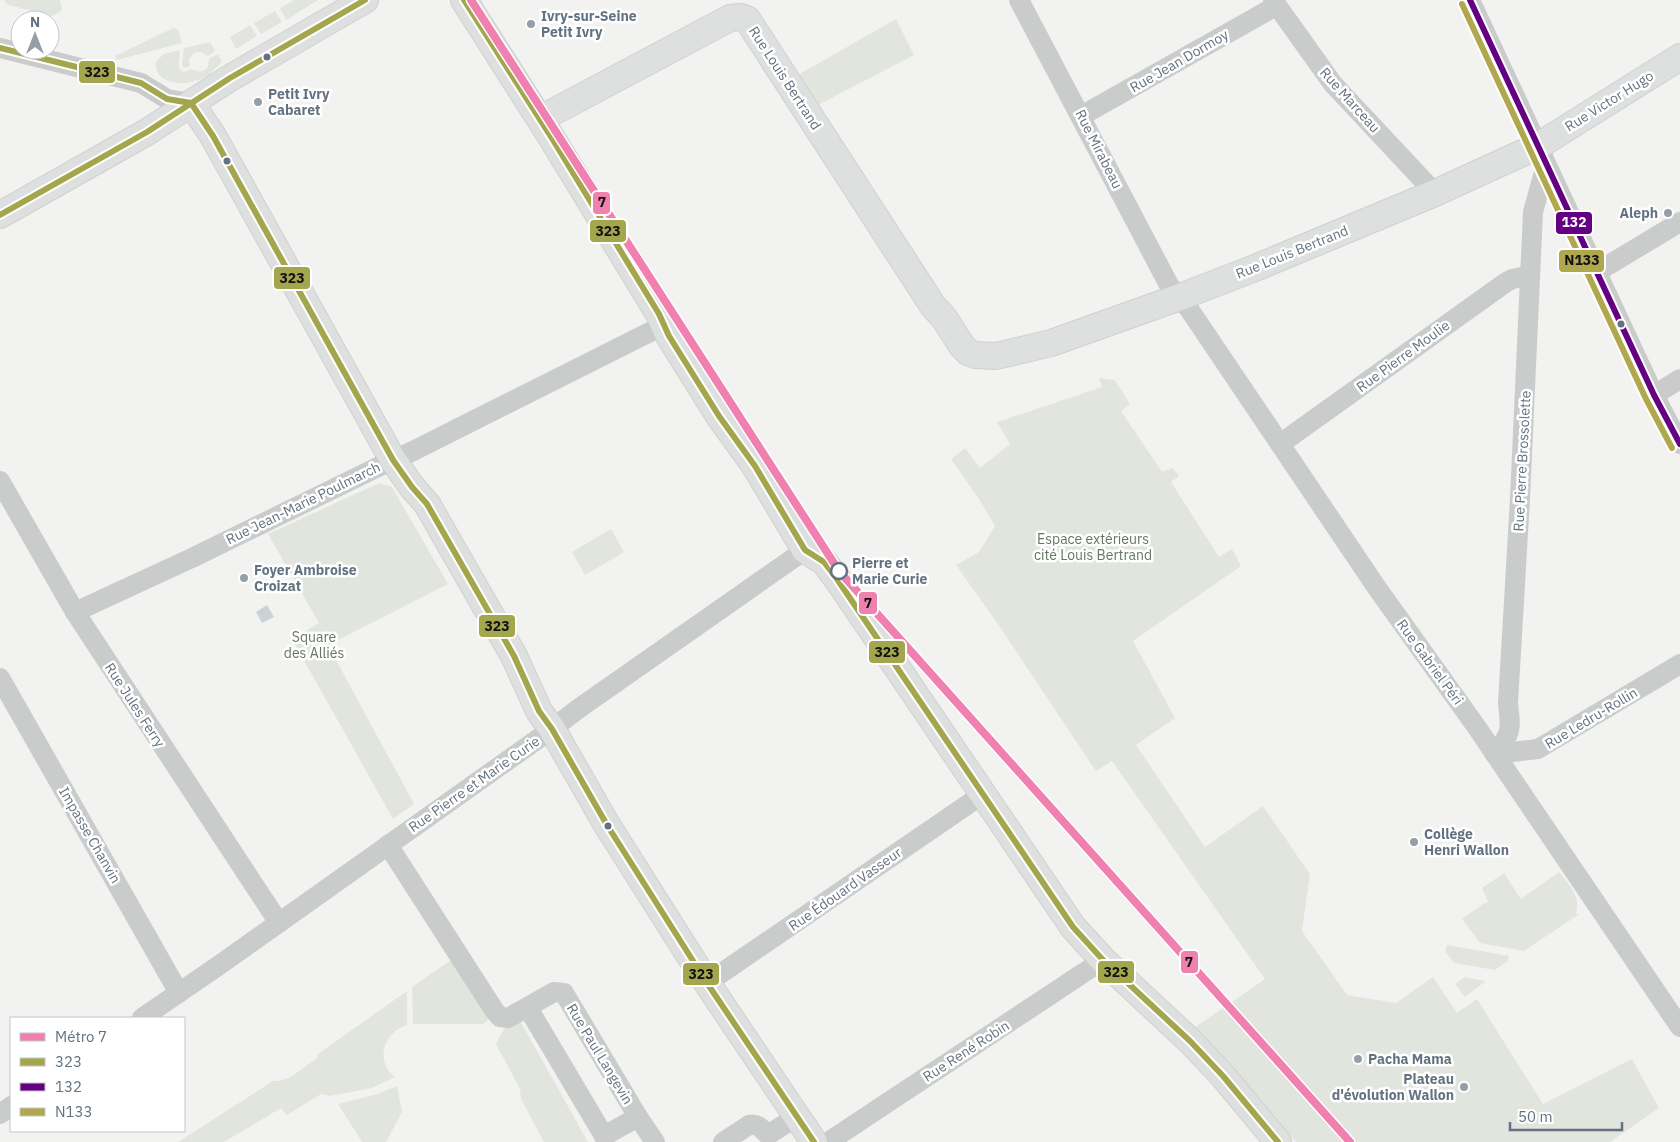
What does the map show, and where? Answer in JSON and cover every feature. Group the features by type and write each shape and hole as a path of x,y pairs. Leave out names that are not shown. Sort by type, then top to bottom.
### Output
{"main road":[{"path":"0,215 147,132 344,8 365,0"},
{"path":"464,0 540,119 659,314 669,336 714,408 754,466 805,550 824,562 838,579 1074,927 1103,960 1223,1076 1278,1142"},
{"name":"Rue Louis Bertrand","path":"540,119 730,18 747,20 933,306 949,346 958,358 968,365 985,367 998,364 1040,346 1180,297 1436,193 1542,156"},
{"name":"Rue Victor Hugo","path":"1542,156 1680,57"},
{"path":"191,103 213,136 393,460 427,504 514,656 539,711 552,729 607,826 707,983 814,1142"}],"street":[{"name":"Rue Mirabeau","path":"1019,0 1169,285 1180,297"},
{"path":"1470,0 1654,395 1680,444"},
{"name":"Rue Jean Dormoy","path":"1081,116 1274,3"},
{"name":"Rue Marceau","path":"1274,3 1333,84 1436,193"},
{"path":"0,48 141,83 162,96 175,101 191,103"},
{"name":"Rue Pierre Brossolette","path":"1495,754 1508,738 1510,728 1508,703 1521,489 1533,212 1542,156"},
{"path":"1598,272 1680,222"},
{"name":"Rue Pierre Moulie","path":"1280,444 1505,283 1512,279 1530,275"},
{"name":"Rue Gabriel Péri","path":"1180,297 1377,588 1495,754 1680,1026"},
{"name":"Rue Jean-Marie Poulmarch","path":"75,612 420,448 664,326"},
{"path":"1654,395 1680,379"},
{"name":"Rue Jules Ferry","path":"0,481 75,612 279,923"},
{"name":"Rue Pierre et Marie Curie","path":"143,1017 805,550"},
{"name":"Rue Ledru-Rollin","path":"1495,754 1538,749 1680,664"},
{"name":"Impasse Chanvin","path":"0,678 179,993"},
{"name":"Rue Édouard Vasseur","path":"707,983 983,794"},
{"name":"Rue Paul Langevin","path":"388,844 500,1017 508,1018 554,992 564,993 638,1117 603,1139 528,1008"},
{"name":"Rue René Robin","path":"828,1142 1103,960"},
{"path":"638,1117 655,1142"},
{"path":"723,1142 753,1124 758,1125 770,1138 796,1117"}],"green space":[{"path":"4,0 60,0 62,9 60,12 60,10 29,10 6,3"},
{"path":"294,0 318,0 286,20 280,8"},
{"path":"275,11 282,22 261,34 254,23"},
{"path":"896,19 914,55 818,105 798,75"},
{"path":"250,25 257,36 236,49 230,37"},
{"path":"173,28 178,30 182,43 117,60 115,56"},
{"path":"210,42 215,51 208,56 201,52 194,53 189,59 190,66 184,68 182,65 184,48"},
{"path":"179,50 179,68 184,72 192,69 205,70 208,67 209,59 218,54 222,62 208,76 197,81 195,79 193,82 180,83 162,78 158,74 156,61 164,54"},
{"name":"Espace extérieurs cité Louis Bertrand","path":"1099,378 1115,380 1130,404 1121,411 1162,472 1173,468 1179,476 1171,482 1219,557 1232,549 1241,566 1133,641 1175,718 1136,745 1205,847 1263,806 1310,874 1302,931 1347,995 1396,1003 1433,977 1457,1013 1477,999 1543,1104 1632,1059 1659,1108 1610,1142 1296,1142 1233,1068 1194,1028 1265,979 1112,761 1096,771 1000,627 956,565 979,552 995,526 951,459 965,448 980,468 1010,444 997,422 1102,387"},
{"name":"Square des Alliés","path":"379,483 392,487 448,584 332,643 329,647 414,804 393,819 292,639 319,623 268,534"},
{"path":"611,529 624,552 585,575 572,552"},
{"path":"1559,872 1575,896 1577,901 1576,913 1578,915 1524,951 1480,943 1462,919 1488,902 1482,888 1504,873 1521,899"},
{"path":"1447,945 1509,956 1508,961 1495,970 1454,963 1445,951"},
{"path":"454,958 491,1016 483,1024 413,1024 412,987"},
{"path":"1465,977 1486,981 1465,997 1455,984"},
{"path":"407,991 407,1025 395,1031 384,1048 384,1061 395,1077 372,1088 330,1096 321,1094 287,1115 281,1108 224,1142 178,1142 273,1081 285,1079 296,1073 317,1058 318,1054"},
{"path":"519,1019 588,1142 544,1142 521,1099 520,1089 496,1044 506,1025"},
{"path":"397,1086 402,1112 386,1142 362,1142 338,1104 377,1094"}],"shaded area":[{"path":"267,605 274,617 262,623 256,612"}],"metro line":[{"name":"7","path":"471,0 839,571 1350,1142"}],"transit line":[{"name":"323","path":"0,215 147,132 230,78 365,0"},
{"name":"323","path":"464,0 553,140 659,314 669,336 719,416 755,466 805,550 824,562 837,579 1073,927 1103,960 1190,1041 1223,1076 1278,1142"},
{"name":"132","path":"1470,0 1654,395 1680,444"},
{"name":"N133","path":"1462,4 1646,399 1672,448"},
{"name":"323","path":"0,48 141,83 167,99 191,103"},
{"name":"323","path":"191,103 213,136 393,460 427,504 514,656 539,711 552,729 607,825 707,983 814,1142"}],"place":[{"name":"Ivry-sur-Seine Petit Ivry","path":"531,24"},
{"name":"Petit Ivry Cabaret","path":"258,102"},
{"name":"Aleph","path":"1668,213"},
{"name":"Pierre et Marie Curie","path":"839,571"},
{"name":"Foyer Ambroise Croizat","path":"244,578"},
{"name":"Collège Henri Wallon","path":"1414,842"},
{"name":"Pacha Mama","path":"1358,1059"},
{"name":"Plateau d'évolution Wallon","path":"1464,1087"}]}
